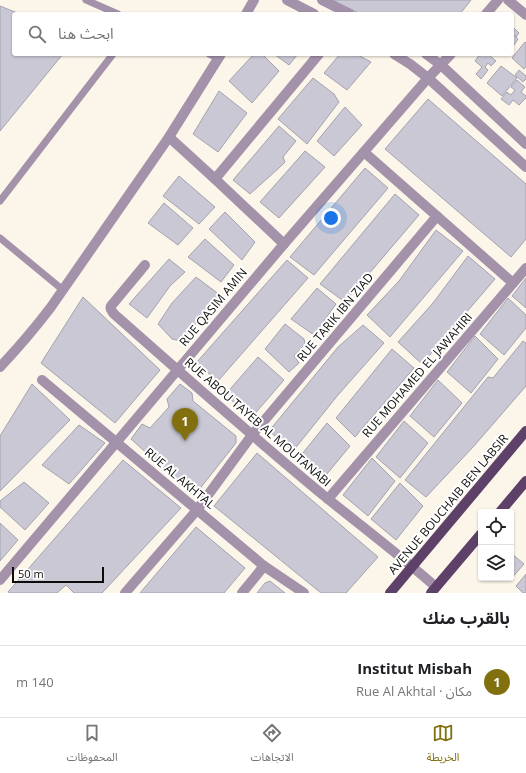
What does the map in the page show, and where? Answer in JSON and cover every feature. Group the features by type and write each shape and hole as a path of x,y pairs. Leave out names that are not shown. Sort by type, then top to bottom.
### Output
{"main road":[{"name":"AVENUE BOUCHAIB BEN LABSIR","path":"390,593 526,431"},
{"path":"503,509 526,481"},
{"path":"434,590 478,538"}],"street":[{"path":"247,12 254,0"},
{"path":"287,0 310,12"},
{"path":"322,0 346,12"},
{"path":"488,12 498,0"},
{"path":"508,0 526,15"},
{"path":"0,367 34,329 63,290 168,137 215,56"},
{"path":"215,178 317,56"},
{"path":"397,56 428,78 526,167"},
{"path":"429,56 441,65 526,144"},
{"name":"RUE QASIM AMIN","path":"0,580 284,244 428,78 449,56"},
{"path":"168,137 215,178 284,244"},
{"path":"364,152 513,283"},
{"name":"RUE TARIK IBN ZIAD","path":"125,593 197,510 252,435 437,216"},
{"name":"RUE ABOU TAYEB AL MOUTANABI","path":"145,265 111,306 110,308 114,314 252,435 328,499 412,566 434,590"},
{"name":"RUE MOHAMED EL JAWAHIRI","path":"328,499 526,268"},
{"name":"RUE AL AKHTAL","path":"42,380 264,566 304,593"},
{"path":"242,593 264,566"}],"lane":[{"path":"86,0 113,12"},
{"path":"0,200 111,56"},
{"path":"0,238 63,290"}],"building":[{"path":"331,0 471,0 462,12 357,12"},
{"path":"0,6 15,12 12,12 12,56 61,56 0,131"},
{"path":"514,28 519,33 516,37 514,35"},
{"path":"514,36 518,39 514,45"},
{"path":"525,42 526,66 524,69 512,58"},
{"path":"252,56 264,56 279,71 252,103 229,81"},
{"path":"277,56 296,56 289,65"},
{"path":"338,56 360,56 371,62 347,90 324,73"},
{"path":"479,56 490,56 496,61 491,66 488,63 485,67 488,70 481,79 476,74 482,67 475,61"},
{"path":"501,66 517,78 502,96 487,83"},
{"path":"519,70 526,76 526,79 523,82 515,75"},
{"path":"313,78 334,94 339,102 307,144 278,119"},
{"path":"517,80 525,87 521,92 526,96 526,98 519,105 513,100 509,105 501,99 507,92 511,95 515,90 511,87"},
{"path":"219,91 247,113 218,152 193,134"},
{"path":"428,99 526,184 526,239 511,257 385,149"},
{"path":"345,107 362,125 334,156 317,141"},
{"path":"279,126 296,141 283,157 285,162 250,194 233,180"},
{"path":"305,151 325,167 279,218 260,202"},
{"path":"365,168 388,188 314,275 290,257"},
{"path":"179,176 215,207 199,224 163,196"},
{"path":"395,194 419,215 345,302 320,284"},
{"path":"164,203 193,228 178,245 148,223"},
{"path":"225,212 255,242 242,260 209,229"},
{"path":"436,230 463,251 390,337 367,315 399,281"},
{"path":"205,239 234,265 221,282 188,257"},
{"path":"468,256 495,279 422,364 398,342 433,303"},
{"path":"169,259 185,272 170,286 147,318 129,304"},
{"path":"287,260 308,278 218,381 196,363"},
{"path":"196,277 220,295 181,341 172,339 158,324 172,303"},
{"path":"526,278 526,308 512,296"},
{"path":"317,288 336,304 314,335 291,319"},
{"path":"83,297 160,370 115,423 41,363"},
{"path":"508,298 526,315 526,328 504,355 480,334"},
{"path":"285,324 304,339 305,344 294,356 299,363 289,372 265,349"},
{"path":"363,325 384,343 338,395 293,451 269,431 338,347"},
{"path":"475,336 498,359 471,393 447,372"},
{"path":"523,341 526,343 526,386 474,446 426,497 405,480 488,377 493,378"},
{"path":"392,349 414,368 355,437 336,418"},
{"path":"258,357 284,380 252,417 225,395"},
{"path":"438,380 462,403 434,437 410,416"},
{"path":"32,384 70,420 0,491 0,436"},
{"path":"180,384 192,393 193,401 236,436 236,443 194,496 131,439 142,424 150,428 169,407 167,399"},
{"path":"404,421 428,443 400,478 376,457"},
{"path":"327,423 350,446 322,480 298,459"},
{"path":"79,425 105,443 69,484 42,465"},
{"path":"257,453 378,557 346,593 321,593 214,506"},
{"path":"372,458 395,481 368,516 343,495"},
{"path":"123,460 181,508 102,593 74,593 66,585 57,593 8,592"},
{"path":"24,482 49,503 25,530 0,507 0,501"},
{"path":"400,483 423,506 396,540 371,519"},
{"path":"0,523 18,540 0,561"},
{"path":"196,527 245,568 224,593 140,593"},
{"path":"514,556 524,564 514,575"},
{"path":"526,574 526,593 523,593 516,586"},
{"path":"270,581 285,593 257,593 265,583"}],"place":[{"name":"Institut Misbah","path":"185,441"}]}
